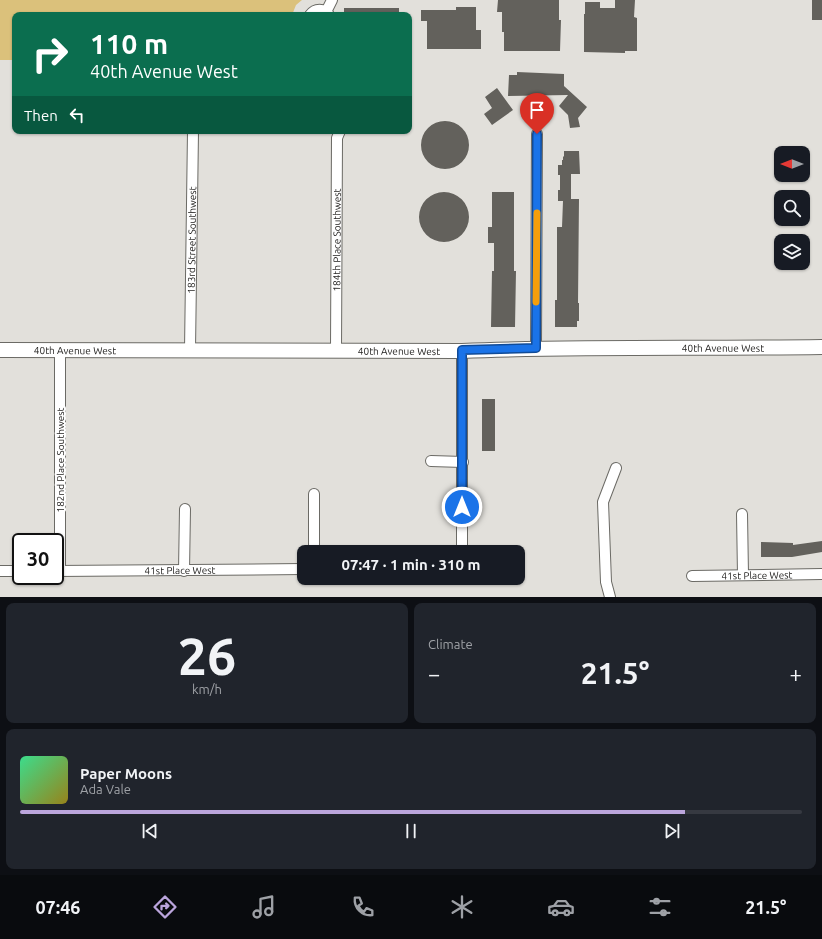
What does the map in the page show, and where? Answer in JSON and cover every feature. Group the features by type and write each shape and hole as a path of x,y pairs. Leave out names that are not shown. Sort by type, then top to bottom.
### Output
{"street":[{"path":"328,12 332,0"},
{"path":"313,12 315,10 319,10 325,12"},
{"name":"183rd Street Southwest","path":"190,350 193,134"},
{"name":"184th Place Southwest","path":"336,350 337,138 339,134"},
{"path":"536,348 537,134"},
{"name":"40th Avenue West","path":"0,350 462,350 536,348 716,349 822,347"},
{"name":"182nd Place Southwest","path":"58,533 60,350"},
{"path":"462,350 462,545"},
{"path":"431,461 463,462"},
{"path":"610,597 606,582 603,502 616,468"},
{"path":"314,494 314,545"},
{"path":"184,570 185,509"},
{"path":"742,514 743,575"},
{"name":"41st Place West","path":"64,570 297,569"},
{"path":"0,570 12,570"},
{"name":"41st Place West","path":"692,576 822,574"}],"shaded area":[{"path":"0,0 302,0 296,5 293,12 12,12 12,60 0,60"}],"building":[{"path":"498,0 559,0 559,20 561,20 560,51 504,51 502,12 497,12"},
{"path":"615,0 635,0 634,17 637,18 637,51 625,51 625,53 584,52 585,2 600,2 600,8 615,8"},
{"path":"812,0 822,0 822,20 812,20"},
{"path":"456,7 476,7 476,30 481,30 481,49 427,49 427,21 421,21 421,10 456,10"},
{"path":"344,8 399,8 399,12 344,12"},
{"path":"517,72 564,74 564,86 587,107 578,118 580,127 570,128 568,115 559,106 568,95 508,96 509,75 517,75"},
{"path":"497,88 513,110 492,125 484,114 492,108 485,97"},
{"path":"440,121 450,121 459,125 465,131 468,136 468,154 459,165 450,169 440,169 431,165 425,159 421,150 421,140 425,131 431,125"},
{"path":"564,151 579,151 580,174 571,174 571,199 579,199 579,321 577,321 577,327 555,327 555,300 557,300 557,227 562,227 563,201 558,201 560,175 558,175 558,165 562,165"},
{"path":"444,192 454,194 462,199 467,207 469,217 467,227 462,235 454,240 444,242 434,240 426,235 421,227 419,217 421,207 426,199 434,194"},
{"path":"492,192 514,192 514,271 516,271 515,327 491,327 494,243 488,243 488,227 492,227"},
{"path":"482,399 495,399 495,451 482,451"},
{"path":"822,541 822,552 792,557 761,557 761,542 793,543 793,545"}],"slow traffic":[{"path":"536,302 537,213"}],"route":[{"path":"462,507 462,350 536,348 537,134"}]}
